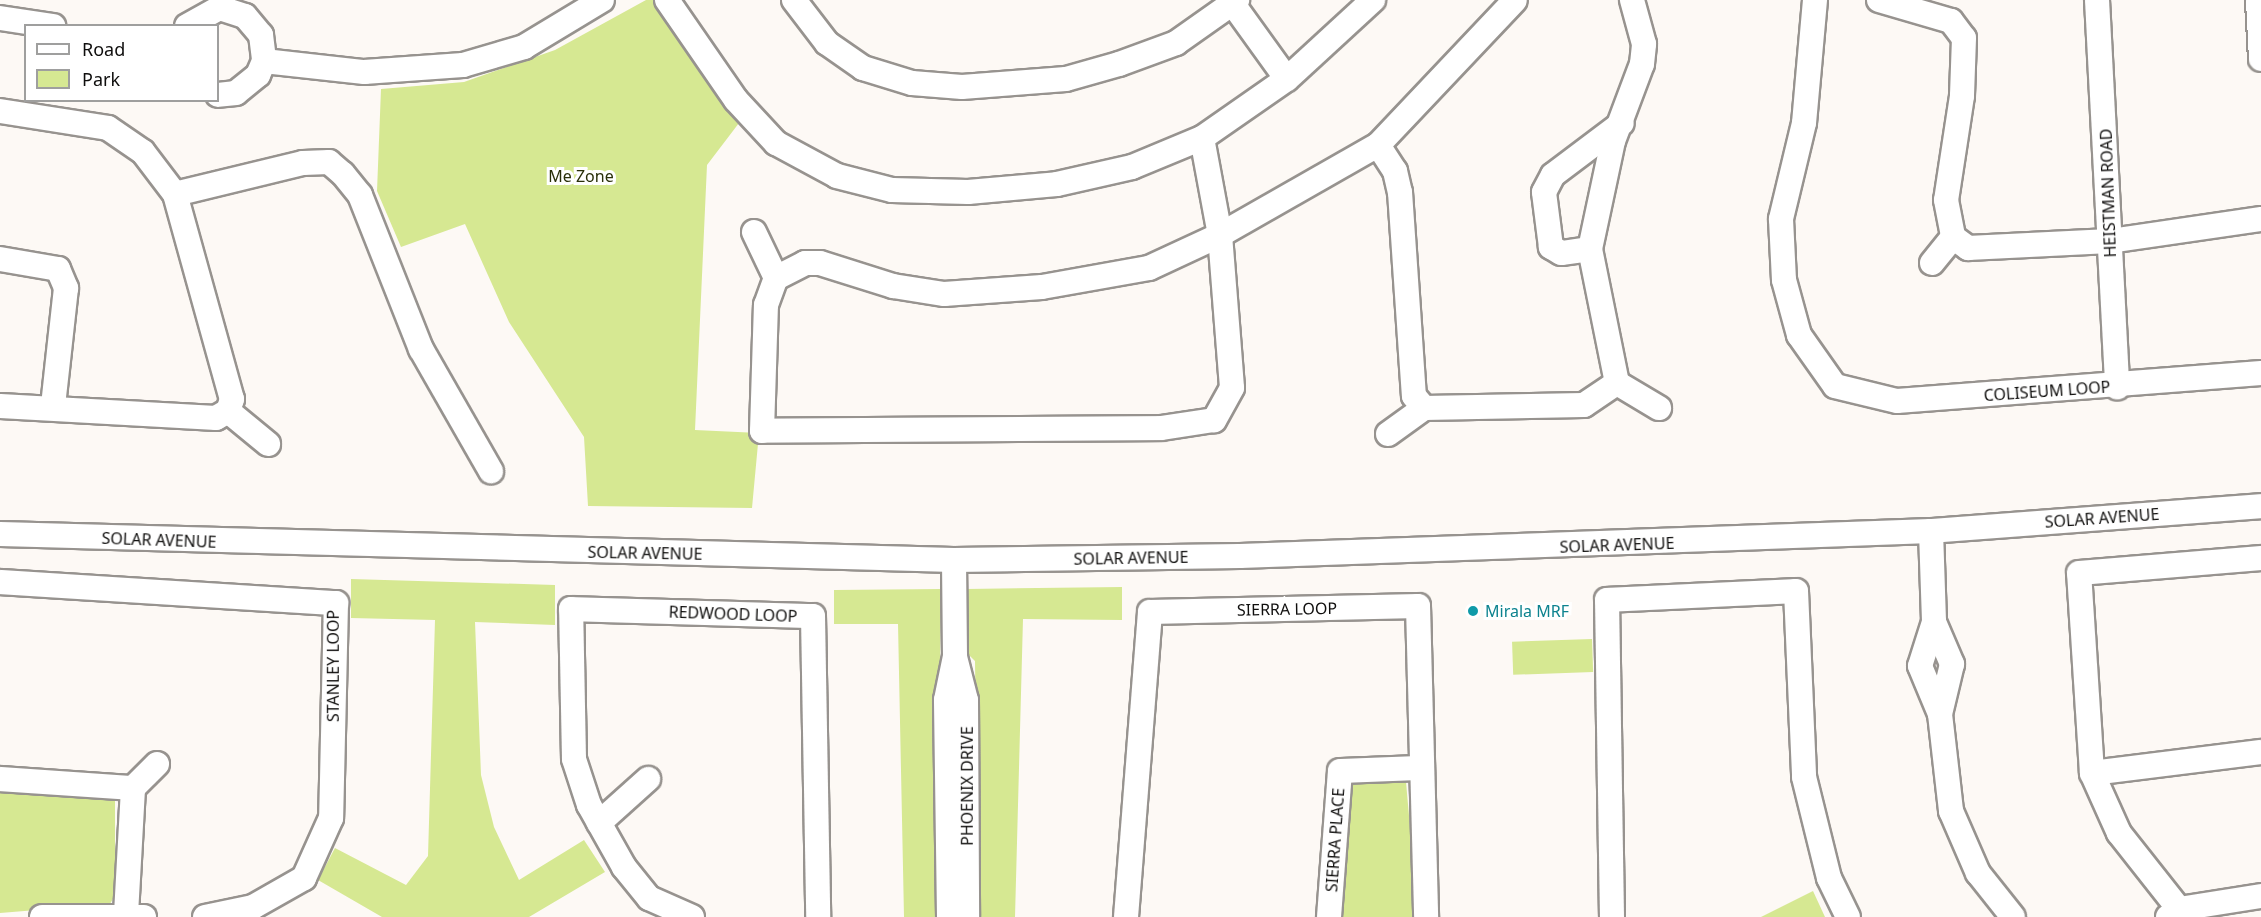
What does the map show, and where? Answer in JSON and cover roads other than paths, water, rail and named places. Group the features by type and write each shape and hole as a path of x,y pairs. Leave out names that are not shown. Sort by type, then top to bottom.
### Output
{"street":[{"path":"264,61 364,72 463,65 524,47 602,0"},
{"path":"667,0 736,100 776,143 837,176 892,190 968,192 1057,184 1132,167 1202,138 1287,79 1373,0"},
{"path":"794,0 827,43 863,68 912,82 962,87 1066,79 1119,64 1176,43 1234,1 1287,79"},
{"path":"1202,138 1220,235 1232,388 1214,420 1161,428 762,431 766,305 776,279 805,264 820,263 893,286 944,294 1042,287 1149,268 1220,235 1378,144 1515,0"},
{"path":"1632,0 1644,44 1597,201 1590,249 1617,383 1659,408"},
{"name":"COLISEUM LOOP","path":"1815,0 1804,123 1781,219 1784,280 1799,335 1835,386 1897,401 2117,387 2261,373"},
{"path":"1879,0 1951,21 1964,38 1962,96 1946,200 1953,237 1968,248 2110,241 2261,219"},
{"name":"HEISTMAN ROAD","path":"2097,0 2117,387"},
{"path":"2258,0 2261,59"},
{"path":"190,24 221,4 255,24 264,61 249,86 219,95"},
{"path":"0,18 40,24"},
{"path":"0,111 108,128 143,152 175,194 230,377 228,411"},
{"path":"1590,249 1561,253 1551,247 1544,192 1553,175 1622,123"},
{"path":"1378,144 1395,171 1400,192 1414,396 1424,408"},
{"path":"175,194 303,163 329,162 343,174 360,195 421,349 491,471"},
{"path":"754,232 776,279"},
{"path":"1932,263 1953,237"},
{"path":"0,259 58,269 66,288 53,406"},
{"path":"1388,434 1424,408 1584,405 1617,383"},
{"path":"0,406 53,406 216,418 228,411"},
{"path":"228,411 268,444"},
{"name":"SOLAR AVENUE","path":"0,534 954,560 1530,549 1931,531 2261,506"},
{"path":"1931,531 1934,622 1952,664 1940,714 1951,811 1978,873 2013,917"},
{"path":"2261,558 2079,573 2092,773 2119,833 2173,913 2261,896"},
{"name":"PHOENIX DRIVE","path":"949,917 946,700 955,656 954,560"},
{"name":"STANLEY LOOP","path":"0,582 336,603 331,818 304,878 253,907 205,917"},
{"path":"1612,917 1607,600 1796,591 1804,777 1829,878 1848,917"},
{"name":"SIERRA LOOP","path":"1126,917 1150,612 1418,606 1419,768 1426,917"},
{"name":"REDWOOD LOOP","path":"692,917 648,898 599,823 573,759 571,609 813,616 818,917"},
{"name":"PHOENIX DRIVE","path":"955,656 966,700 967,917"},
{"path":"2092,773 2261,752"},
{"path":"42,917 135,915 133,788 157,764"},
{"name":"SIERRA PLACE","path":"1329,917 1340,771 1419,768"},
{"path":"0,779 133,788"},
{"path":"599,823 648,779"}],"place":[{"name":"Mirala MRF","path":"1473,611"}],"park label":[{"name":"Me Zone","path":"581,176"}]}
